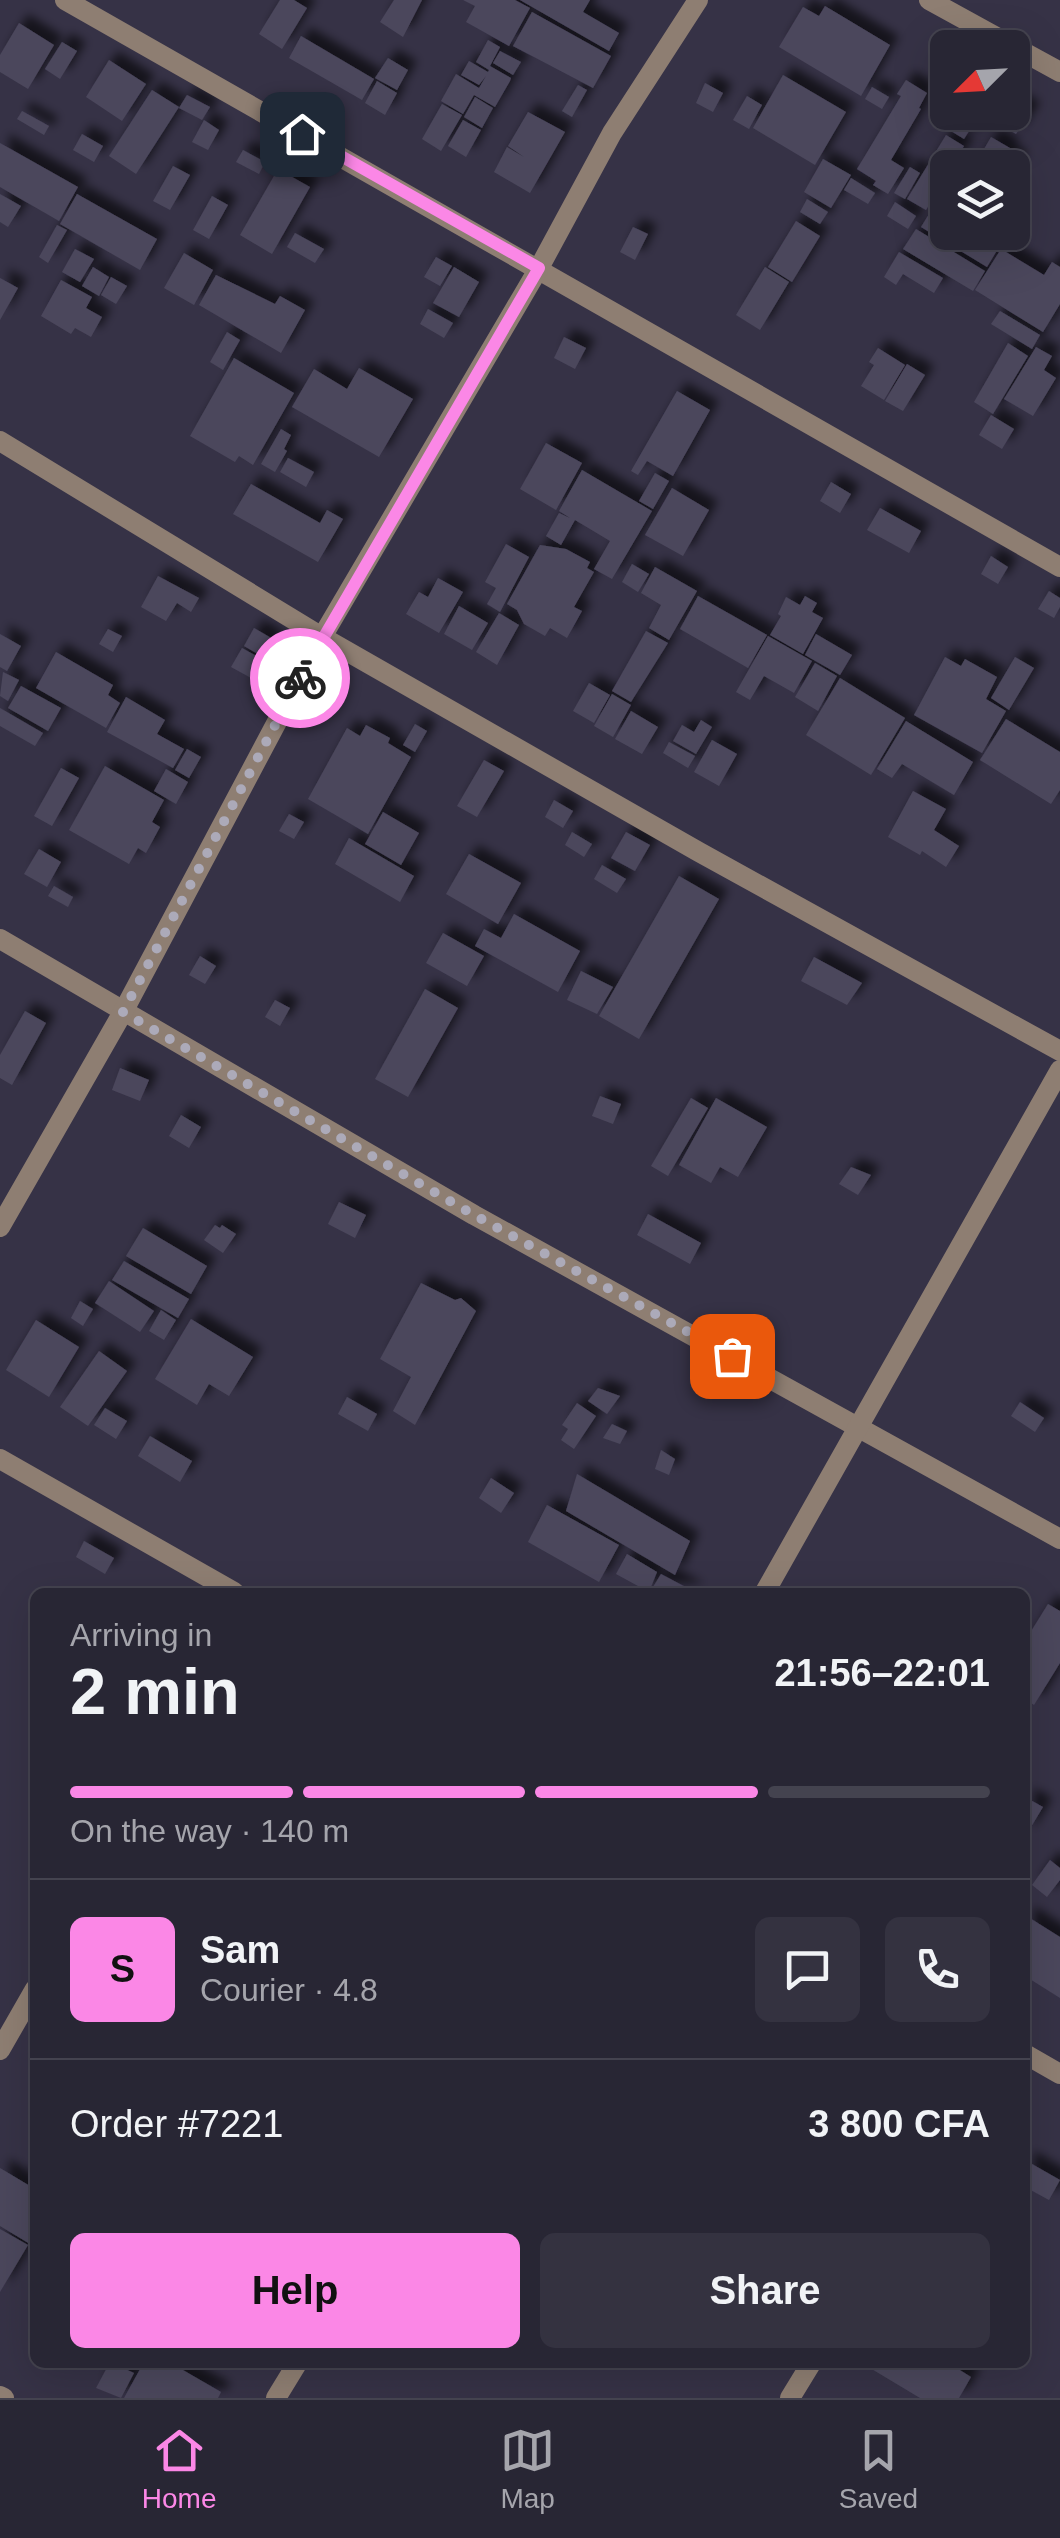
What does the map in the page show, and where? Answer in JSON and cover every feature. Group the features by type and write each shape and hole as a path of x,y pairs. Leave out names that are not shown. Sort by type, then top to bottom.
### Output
{"street":[{"path":"65,0 1060,567"},
{"path":"0,1228 123,1012 322,637 539,268 612,132 698,0"},
{"path":"929,0 1060,72"},
{"path":"0,441 322,637 699,852 1060,1051"},
{"path":"0,939 474,1215 1060,1538"},
{"path":"766,1588 1060,1070"},
{"path":"0,1459 227,1588"},
{"path":"0,2050 30,1998"},
{"path":"1030,2057 1060,2074"},
{"path":"276,2398 294,2368"},
{"path":"794,2396 809,2368"}],"building":[{"path":"280,0 294,0 307,8 282,49 259,34"},
{"path":"394,0 422,0 403,37 380,22"},
{"path":"463,0 515,0 530,8 509,46 466,22 475,6"},
{"path":"520,0 590,0 583,12 619,33 609,51"},
{"path":"825,6 890,45 861,96 779,47 803,7 819,16"},
{"path":"532,12 611,56 593,88 513,46"},
{"path":"19,23 54,45 28,89 0,72 0,55"},
{"path":"301,36 374,79 362,100 289,58"},
{"path":"488,40 500,47 490,66 510,81 495,107 474,95 463,114 441,101 456,74 479,88 486,76 479,85 461,75 469,61 488,72 476,62"},
{"path":"62,42 77,51 60,79 45,69"},
{"path":"500,51 521,62 513,75 493,63"},
{"path":"388,58 408,70 397,90 375,78"},
{"path":"109,60 146,84 122,121 86,97"},
{"path":"783,75 846,112 815,165 753,128"},
{"path":"906,80 927,93 891,160 904,168 888,194 857,169 901,96 897,94"},
{"path":"377,81 397,93 385,115 365,103"},
{"path":"705,83 723,93 713,112 696,103"},
{"path":"578,85 587,90 572,117 562,111"},
{"path":"872,87 889,97 882,109 865,99"},
{"path":"152,90 179,107 136,174 109,156"},
{"path":"187,95 210,107 202,120 179,108"},
{"path":"747,96 762,105 749,129 733,120"},
{"path":"475,97 493,108 482,128 464,117"},
{"path":"442,104 462,115 441,151 422,139"},
{"path":"22,111 49,126 44,135 17,119"},
{"path":"528,112 565,132 530,193 494,172 507,147 524,157 508,146"},
{"path":"204,120 219,130 208,150 192,142"},
{"path":"463,120 481,130 466,157 448,146"},
{"path":"949,130 970,130 964,139"},
{"path":"82,134 103,146 94,162 73,150"},
{"path":"946,135 964,146 962,150 937,150"},
{"path":"991,137 1010,148 1009,150 983,150"},
{"path":"0,143 78,187 59,221 0,187"},
{"path":"243,150 265,162 259,174 236,162"},
{"path":"823,159 851,175 831,208 804,192"},
{"path":"930,161 930,203 926,210 907,199"},
{"path":"173,166 190,175 170,210 153,201"},
{"path":"910,167 920,173 905,199 894,193"},
{"path":"278,169 310,187 272,254 240,235"},
{"path":"851,178 875,193 868,204 844,190"},
{"path":"0,194 21,206 8,227 0,222"},
{"path":"77,194 157,239 140,270 60,224"},
{"path":"212,196 228,205 209,239 193,230"},
{"path":"807,199 828,212 820,224 800,212"},
{"path":"895,202 916,216 908,229 887,216"},
{"path":"930,212 930,232 921,227"},
{"path":"796,221 820,236 792,282 768,267"},
{"path":"57,225 67,230 48,263 39,257"},
{"path":"633,227 648,234 635,260 620,252"},
{"path":"916,229 930,238 930,250 950,250 985,271 973,291 903,249"},
{"path":"295,233 324,249 315,263 287,247"},
{"path":"75,249 94,259 80,282 62,272"},
{"path":"959,250 997,250 987,267"},
{"path":"1000,250 1044,275 1052,262 1060,267 1060,304 1043,332 975,290"},
{"path":"899,252 943,278 934,293 903,274 896,285 884,277"},
{"path":"184,253 213,270 194,305 164,288"},
{"path":"436,257 452,266 440,286 424,277"},
{"path":"93,267 109,277 99,296 82,286"},
{"path":"454,267 479,282 459,317 433,303"},
{"path":"765,267 789,282 760,330 736,315"},
{"path":"216,275 275,304 280,296 305,310 281,353 199,305"},
{"path":"111,277 127,286 116,304 101,295"},
{"path":"0,278 18,288 0,320"},
{"path":"61,280 92,297 86,308 102,317 91,337 75,328 71,334 41,316"},
{"path":"428,309 453,323 444,338 420,324"},
{"path":"1000,311 1040,335 1032,349 991,324"},
{"path":"227,332 240,340 223,370 210,362"},
{"path":"564,337 586,348 575,369 554,358"},
{"path":"1008,343 1028,356 993,414 974,402"},
{"path":"1036,347 1052,356 1044,370 1056,378 1033,416 1004,399"},
{"path":"878,348 905,365 884,400 861,386 874,365 869,362"},
{"path":"234,358 294,393 253,465 239,456 235,462 190,436"},
{"path":"907,364 925,375 903,411 885,401"},
{"path":"359,368 413,399 379,457 292,407 314,369 347,389"},
{"path":"677,391 710,410 673,476 647,461 638,475 631,471"},
{"path":"991,415 1014,429 1002,449 979,435"},
{"path":"281,429 291,435 275,472 261,464"},
{"path":"546,443 582,463 556,510 520,489"},
{"path":"288,458 314,472 306,487 280,472"},
{"path":"582,470 652,511 612,579 594,569 610,541 575,520 561,545 546,536 559,513 570,518 559,511"},
{"path":"655,473 669,481 653,509 639,501"},
{"path":"831,482 851,494 840,513 820,501"},
{"path":"251,484 320,523 327,510 343,519 318,562 233,514"},
{"path":"672,488 709,510 683,556 645,535"},
{"path":"880,508 921,531 909,553 867,530"},
{"path":"506,544 529,557 500,612 487,604 496,588 485,582"},
{"path":"540,545 566,549 590,562 587,568 594,572 574,607 582,611 567,638 550,628 545,636 524,624 517,610 507,604"},
{"path":"991,556 1008,567 998,584 981,574"},
{"path":"632,564 649,574 638,592 622,582"},
{"path":"655,567 697,591 669,640 649,628 661,605 641,593"},
{"path":"158,576 199,598 191,612 177,603 166,621 141,607"},
{"path":"438,578 463,592 439,633 406,614 419,592 428,597"},
{"path":"1049,591 1060,598 1054,618 1038,609"},
{"path":"698,596 767,635 748,668 680,629"},
{"path":"805,596 817,603 812,612 823,618 803,654 770,635 786,597 800,605"},
{"path":"459,606 488,623 472,650 444,634"},
{"path":"499,613 519,625 497,665 476,652"},
{"path":"254,628 273,639 263,657 244,646"},
{"path":"108,629 122,636 113,652 99,644"},
{"path":"646,631 668,643 631,702 612,691"},
{"path":"0,634 21,646 7,671 0,667"},
{"path":"816,634 852,655 840,675 805,655"},
{"path":"768,636 812,661 794,693 764,676 750,700 736,692"},
{"path":"242,648 262,659 251,678 231,667"},
{"path":"56,652 113,685 108,695 120,703 106,728 36,688"},
{"path":"945,657 961,666 965,659 997,677 986,699 1006,711 982,753 914,715"},
{"path":"1015,657 1034,668 1009,710 991,698"},
{"path":"815,663 837,676 818,711 795,697"},
{"path":"3,672 19,680 8,701 0,696"},
{"path":"840,678 905,718 871,775 806,735"},
{"path":"589,683 610,695 594,723 573,711"},
{"path":"21,686 61,708 48,731 8,708"},
{"path":"612,694 631,705 613,737 594,726"},
{"path":"126,697 165,720 157,734 184,749 173,768 107,732"},
{"path":"0,708 43,733 35,746 0,726"},
{"path":"631,711 658,727 642,754 615,739"},
{"path":"1006,719 1060,752 1060,790 1051,804 980,760"},
{"path":"701,720 712,727 696,754 673,741 682,725 694,732"},
{"path":"906,721 973,762 954,795 902,764 892,778 877,769"},
{"path":"415,724 427,731 415,752 403,745"},
{"path":"366,725 390,738 388,743 411,757 368,834 308,799 347,728 360,736"},
{"path":"712,740 737,754 719,786 694,772"},
{"path":"669,742 695,756 688,768 663,753"},
{"path":"187,749 201,757 189,778 175,770"},
{"path":"484,760 504,771 477,817 457,806"},
{"path":"105,766 164,800 152,822 160,827 146,853 138,848 129,864 69,830"},
{"path":"61,768 79,778 52,826 34,816"},
{"path":"166,769 188,782 176,804 154,791"},
{"path":"913,791 946,809 934,830 959,846 946,867 922,851 920,855 888,837"},
{"path":"554,800 573,811 563,828 545,817"},
{"path":"383,812 419,833 401,865 365,844"},
{"path":"289,814 304,822 294,839 279,831"},
{"path":"572,832 592,844 584,857 565,845"},
{"path":"626,832 650,845 635,871 611,858"},
{"path":"349,838 414,876 400,902 335,864"},
{"path":"39,849 61,862 47,887 24,874"},
{"path":"469,854 521,883 498,924 446,894"},
{"path":"602,865 626,879 617,893 594,879"},
{"path":"679,876 719,899 639,1039 599,1016"},
{"path":"54,886 73,897 68,907 48,896"},
{"path":"514,914 580,951 558,992 475,946 484,929 501,938"},
{"path":"443,933 484,956 467,986 426,963"},
{"path":"200,956 216,966 205,984 189,975"},
{"path":"814,957 862,983 847,1005 801,981"},
{"path":"581,971 613,987 597,1014 567,1000"},
{"path":"425,989 458,1008 408,1097 375,1079"},
{"path":"275,1000 290,1008 280,1026 265,1017"},
{"path":"25,1011 46,1023 12,1085 0,1078 0,1055"},
{"path":"120,1068 149,1080 140,1101 112,1090"},
{"path":"600,1096 621,1104 613,1124 592,1116"},
{"path":"691,1098 708,1108 668,1176 651,1166"},
{"path":"716,1098 767,1127 738,1177 720,1167 711,1183 679,1165"},
{"path":"181,1115 201,1127 189,1148 169,1136"},
{"path":"851,1167 871,1175 858,1195 839,1184"},
{"path":"339,1202 366,1215 355,1238 328,1224"},
{"path":"648,1214 701,1243 690,1264 637,1235"},
{"path":"215,1225 236,1234 223,1253 204,1240"},
{"path":"143,1228 207,1266 191,1294 126,1256"},
{"path":"124,1261 189,1299 178,1318 112,1280"},
{"path":"109,1281 154,1311 140,1332 95,1303"},
{"path":"421,1283 455,1300 461,1298 476,1311 415,1425 393,1411 411,1377 380,1359"},
{"path":"80,1301 93,1309 83,1326 71,1318"},
{"path":"161,1310 176,1320 164,1340 149,1331"},
{"path":"191,1319 253,1357 229,1396 209,1384 197,1405 155,1379"},
{"path":"36,1320 79,1347 49,1397 6,1370"},
{"path":"99,1351 127,1371 88,1426 60,1407"},
{"path":"598,1388 620,1396 607,1414 588,1401"},
{"path":"347,1397 377,1414 368,1431 338,1414"},
{"path":"1020,1402 1044,1418 1035,1432 1011,1416"},
{"path":"577,1403 596,1416 574,1449 561,1440 568,1429 562,1425"},
{"path":"105,1408 127,1421 116,1439 94,1425"},
{"path":"612,1424 627,1431 620,1444 603,1438"},
{"path":"150,1436 192,1461 180,1482 138,1456"},
{"path":"661,1450 675,1459 669,1475 655,1469"},
{"path":"577,1474 690,1541 675,1575 566,1511"},
{"path":"491,1478 514,1493 501,1513 479,1498"},
{"path":"547,1505 619,1545 599,1582 528,1542"},
{"path":"84,1541 114,1558 105,1574 76,1557"},
{"path":"627,1554 657,1572 651,1588 642,1588 616,1574"},
{"path":"661,1574 687,1588 652,1588"},
{"path":"1048,1604 1060,1611 1060,1663 1034,1705 1030,1702 1030,1633"},
{"path":"1030,1800 1043,1807 1030,1829"},
{"path":"1050,1860 1060,1868 1060,1880 1047,1897 1032,1885"},
{"path":"1030,1918 1060,1937 1060,1998 1030,1979"},
{"path":"1030,2163 1060,2180 1049,2200 1030,2190"},
{"path":"0,2168 30,2186 30,2244 0,2226"},
{"path":"0,2229 28,2245 0,2292"},
{"path":"107,2368 134,2373 121,2398 96,2388"},
{"path":"141,2368 179,2368 221,2392 218,2398 124,2398"},
{"path":"870,2368 957,2368 971,2377 959,2398 920,2398"}],"way so far":[{"path":"300,678 123,1012 474,1215 732,1356"}],"route":[{"path":"300,678 539,268 302,134"}]}
